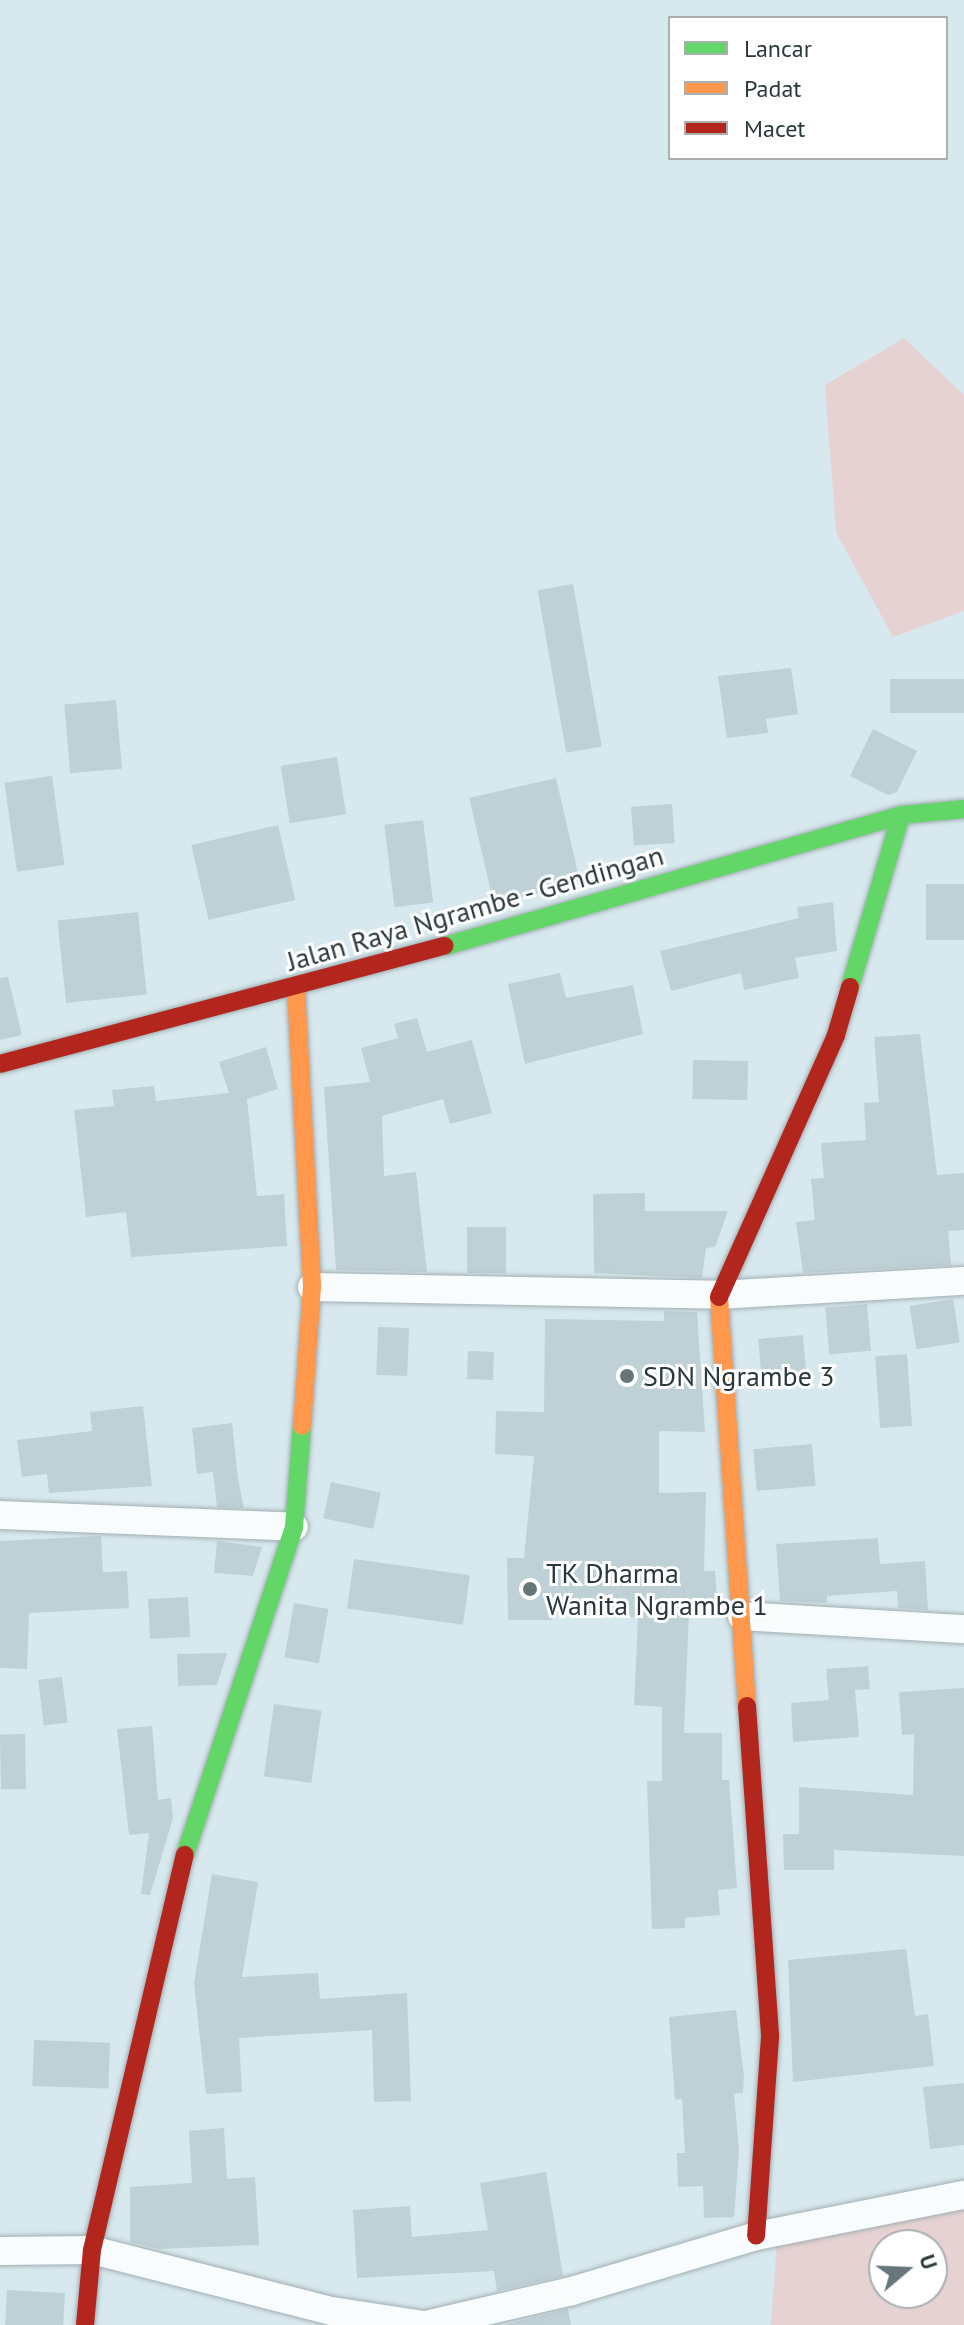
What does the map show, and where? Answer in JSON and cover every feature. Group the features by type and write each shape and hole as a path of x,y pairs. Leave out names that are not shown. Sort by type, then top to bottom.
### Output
{"street":[{"name":"Jalan Raya Ngrambe - Gendingan","path":"0,1064 296,989 901,815 964,809"},
{"path":"756,2236 770,2037 719,1295 836,1035 901,815"},
{"path":"85,2325 92,2250 178,1877 294,1527 312,1287 296,989"},
{"path":"312,1287 719,1295 964,1281"},
{"path":"0,1515 294,1527"},
{"path":"742,1616 964,1629"},
{"path":"0,2251 92,2250 332,2311 425,2325 572,2291 756,2236 964,2195"}],"shaded area":[{"path":"904,338 964,395 964,611 893,637 836,532 825,385"},
{"path":"964,2206 964,2325 771,2325 777,2242"}],"building":[{"path":"573,584 602,746 566,753 538,590"},
{"path":"791,668 798,714 766,719 768,733 727,738 718,676"},
{"path":"890,679 964,679 964,713 890,713"},
{"path":"116,700 122,769 70,773 64,705"},
{"path":"873,729 917,751 897,792 888,795 850,776"},
{"path":"337,757 346,814 290,823 281,766"},
{"path":"52,776 65,865 17,872 4,783"},
{"path":"556,778 580,883 494,903 469,798"},
{"path":"672,804 675,843 634,846 631,807"},
{"path":"423,820 433,902 394,907 384,825"},
{"path":"278,825 295,900 209,920 191,845"},
{"path":"926,884 964,884 964,940 926,940"},
{"path":"833,902 837,951 795,958 799,978 744,990 741,973 671,991 660,951 799,918 797,907"},
{"path":"138,912 147,995 66,1003 57,920"},
{"path":"560,973 566,998 633,985 643,1034 525,1064 508,984"},
{"path":"8,977 22,1035 0,1040 0,978"},
{"path":"417,1018 427,1052 472,1040 492,1113 450,1124 443,1099 382,1116 384,1176 416,1172 427,1272 336,1270 324,1087 370,1082 361,1048 398,1038 394,1024"},
{"path":"920,1034 937,1175 964,1173 964,1230 948,1231 951,1265 803,1273 796,1222 815,1220 811,1179 824,1178 821,1143 866,1140 864,1103 879,1102 874,1037"},
{"path":"266,1047 278,1089 247,1099 257,1196 284,1194 287,1246 131,1257 126,1212 86,1217 74,1110 114,1106 112,1090 154,1086 156,1101 229,1093 219,1062"},
{"path":"693,1060 748,1061 747,1100 692,1099"},
{"path":"645,1193 645,1211 728,1211 715,1247 706,1248 702,1278 594,1273 593,1194"},
{"path":"467,1227 506,1227 506,1273 467,1273"},
{"path":"953,1299 960,1342 916,1349 910,1306"},
{"path":"867,1304 871,1351 829,1354 825,1308"},
{"path":"664,1311 697,1312 705,1432 659,1431 659,1493 706,1492 704,1571 715,1571 718,1611 689,1612 684,1733 722,1733 722,1780 729,1780 737,1888 718,1890 720,1915 685,1918 685,1928 652,1929 647,1781 662,1781 662,1707 634,1705 638,1618 552,1613 552,1620 508,1620 507,1558 524,1558 534,1456 495,1454 496,1411 544,1412 545,1319 664,1321"},
{"path":"378,1327 409,1328 407,1376 376,1375"},
{"path":"803,1335 806,1373 761,1377 758,1339"},
{"path":"468,1351 494,1352 493,1380 467,1379"},
{"path":"907,1354 912,1426 880,1428 875,1356"},
{"path":"143,1406 152,1486 49,1493 47,1474 22,1477 17,1440 92,1431 90,1412"},
{"path":"232,1423 244,1508 217,1507 213,1472 197,1474 192,1428"},
{"path":"812,1444 816,1486 757,1491 753,1449"},
{"path":"331,1482 381,1493 373,1529 323,1518"},
{"path":"101,1536 103,1572 127,1571 129,1608 29,1613 27,1669 0,1668 0,1541"},
{"path":"878,1538 880,1564 925,1561 928,1610 898,1608 897,1591 827,1596 827,1603 780,1601 776,1544"},
{"path":"217,1541 262,1547 253,1576 214,1573"},
{"path":"354,1559 470,1575 463,1625 347,1609"},
{"path":"188,1597 190,1637 150,1639 148,1599"},
{"path":"294,1603 328,1609 319,1663 284,1657"},
{"path":"227,1653 217,1685 178,1686 177,1654"},
{"path":"868,1666 870,1689 855,1690 859,1737 793,1742 791,1703 829,1700 826,1669"},
{"path":"62,1677 68,1723 44,1726 38,1680"},
{"path":"964,1688 964,1856 834,1850 834,1870 784,1870 783,1834 799,1834 799,1787 913,1795 914,1734 902,1735 899,1692"},
{"path":"274,1704 322,1711 311,1783 264,1776"},
{"path":"152,1726 158,1800 171,1798 173,1818 150,1895 141,1894 149,1833 129,1835 117,1729"},
{"path":"0,1734 25,1734 26,1789 1,1789"},
{"path":"212,1874 258,1882 242,1977 318,1973 320,1999 407,1993 411,2101 374,2102 372,2030 239,2038 242,2092 206,2094 194,1983"},
{"path":"906,1949 915,2016 928,2014 934,2066 793,2082 788,1960"},
{"path":"736,2010 744,2076 743,2093 734,2094 739,2151 734,2217 704,2218 703,2186 678,2187 677,2153 685,2153 682,2099 675,2100 669,2017"},
{"path":"34,2040 110,2043 108,2089 32,2086"},
{"path":"964,2083 964,2145 930,2149 923,2087"},
{"path":"224,2128 227,2179 255,2177 259,2245 159,2249 130,2242 130,2187 192,2183 189,2131"},
{"path":"546,2172 563,2276 497,2291 494,2271 357,2278 353,2210 410,2206 412,2237 488,2230 480,2183"},
{"path":"7,2290 65,2293 63,2325 5,2325"},
{"path":"568,2309 571,2325 503,2325"}],"traffic: fast":[{"path":"445,946 901,815 964,809"},
{"path":"850,987 901,815"},
{"path":"185,1855 294,1527 302,1426"}],"traffic: slow":[{"path":"296,989 312,1287 302,1426"},
{"path":"719,1297 747,1706"}],"traffic: jam":[{"path":"0,1064 445,946"},
{"path":"719,1297 836,1035 850,987"},
{"path":"747,1706 770,2037 756,2236"},
{"path":"85,2325 92,2250 185,1855"}],"place":[{"name":"SDN Ngrambe 3","path":"627,1376"},
{"name":"TK Dharma Wanita Ngrambe 1","path":"530,1589"}]}
